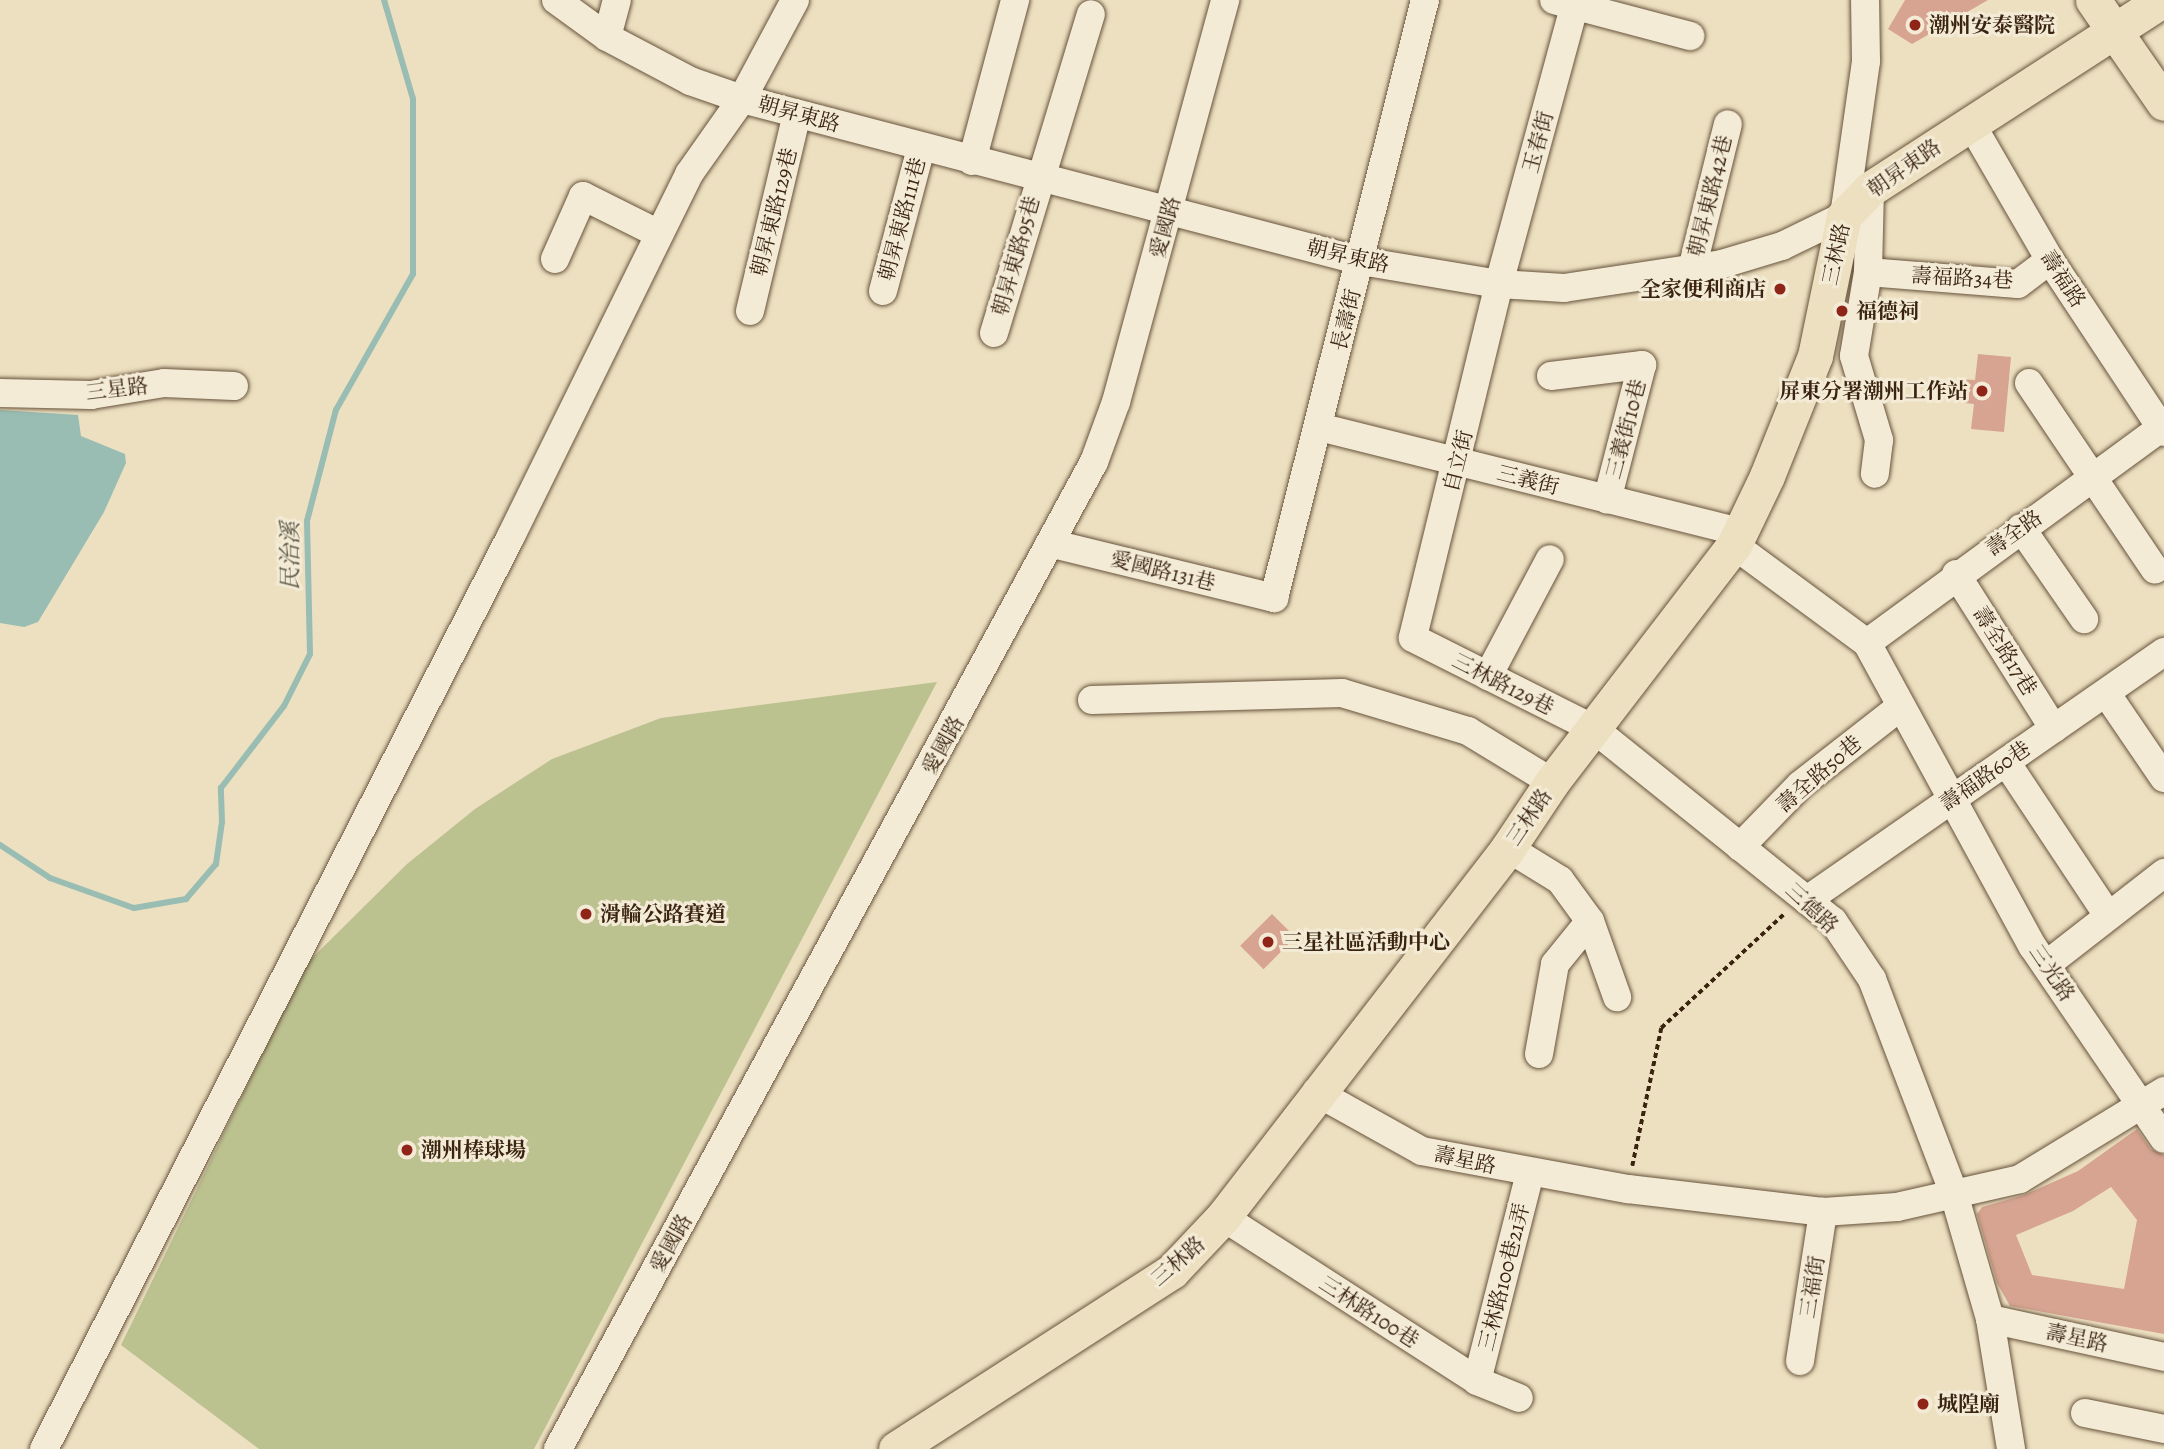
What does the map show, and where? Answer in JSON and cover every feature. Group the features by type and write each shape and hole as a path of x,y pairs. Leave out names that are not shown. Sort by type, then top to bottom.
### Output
{"main road":[{"path":"2094,0 2164,103"},
{"name":"朝昇東路","path":"1844,216 1870,189 2162,0"},
{"name":"三林路","path":"895,1449 1172,1271 1223,1217 1316,1092 1508,848 1552,782 1736,539 1768,475 1815,356 1844,216"}],"street":[{"name":"朝昇東路","path":"556,0 607,37 690,81 742,99 1038,180 1361,261 1499,284 1564,288 1609,285 1692,269 1782,246 1844,216"},
{"path":"607,37 617,0"},
{"path":"44,1449 510,536 689,174 742,99 795,0"},
{"path":"972,162 1015,0"},
{"name":"愛國路","path":"558,1449 1053,544 1094,462 1116,402 1225,0"},
{"name":"長壽街","path":"1274,598 1425,0"},
{"name":"三林路","path":"1844,216 1866,61 1866,0"},
{"path":"1569,2 1651,12 1690,36"},
{"name":"玉春街","path":"1499,284 1569,2"},
{"name":"朝昇東路95巷","path":"994,333 1038,180 1091,14"},
{"name":"朝昇東路129巷","path":"750,311 797,114"},
{"name":"壽福路","path":"1970,122 2050,260 2163,429"},
{"name":"朝昇東路42巷","path":"1692,269 1728,124"},
{"name":"朝昇東路111巷","path":"883,291 920,148"},
{"path":"1870,189 1868,272 1854,356 1879,440 1875,474"},
{"path":"555,259 583,196 659,234"},
{"name":"壽福路34巷","path":"1868,272 2018,284 2050,260"},
{"name":"自立街","path":"1413,638 1458,463 1499,284"},
{"path":"1815,356 1854,356"},
{"name":"三義街10巷","path":"1551,376 1642,365 1607,500"},
{"name":"三星路","path":"0,393 91,396 164,383 234,386"},
{"path":"2029,383 2155,570"},
{"name":"三義街","path":"1319,427 1607,500 1736,539"},
{"name":"壽全路","path":"1867,643 1956,574 2163,429"},
{"path":"2021,528 2084,619"},
{"path":"1736,539 1867,643 1952,799"},
{"name":"愛國路131巷","path":"1053,544 1274,598"},
{"path":"1488,676 1550,559"},
{"name":"壽全路17巷","path":"1956,574 2054,729"},
{"name":"三林路129巷","path":"1413,638 1594,729"},
{"name":"壽福路60巷","path":"1807,900 2164,652"},
{"path":"1091,700 1342,693 1468,731 1552,782"},
{"path":"2106,693 2164,778"},
{"name":"壽全路50巷","path":"1740,846 1800,785 1901,706"},
{"name":"三德路","path":"1594,729 1833,921 1872,979 1954,1195"},
{"path":"2006,762 2107,914"},
{"name":"三光路","path":"1952,799 2046,965 2154,1098 2164,1139"},
{"path":"1508,848 1560,880 1590,921 1616,997"},
{"path":"2046,965 2107,914 2160,886"},
{"path":"1539,1054 1555,964 1590,921"},
{"name":"壽星路","path":"1316,1092 1422,1151 1628,1189"},
{"path":"1628,1189 1823,1212 1897,1207 2020,1179 2154,1098"},
{"name":"三林路100巷21弄","path":"1477,1381 1530,1173"},
{"path":"1954,1195 1990,1319 2011,1449"},
{"name":"三福街","path":"1800,1361 1823,1212"},
{"name":"三林路100巷","path":"1223,1217 1477,1381 1518,1398"},
{"name":"壽星路","path":"1990,1319 2164,1357"},
{"path":"2085,1413 2164,1429"}],"path":[{"path":"1628,1189 1661,1028 1780,916 1807,900"}],"green space":[{"path":"937,682 534,1449 259,1449 121,1345 306,964 407,864 475,809 552,759 661,718"}],"water":[{"path":"0,410 78,415 81,436 125,454 126,463 104,512 38,622 24,627 0,623"}],"building":[{"name":"潮州安泰醫院","path":"1905,0 1988,0 1912,44 1888,29"},
{"name":"屏東分署潮州工作站","path":"1978,354 2011,357 2004,432 1971,429 1974,404 1955,402 1958,379 1975,380"},
{"name":"三星社區活動中心","path":"1272,914 1295,937 1264,969 1240,946"},
{"path":"2137,1129 2151,1149 2164,1155 2164,1334 2010,1306 1997,1283 1977,1214 1982,1207 2024,1195 2078,1171","holes":["2111,1187 2137,1220 2124,1289 2032,1275 2016,1235 2073,1211"]}],"waterway":[{"name":"民治溪","path":"0,845 50,878 134,908 186,899 216,864 222,822 221,788 284,706 310,654 307,521 336,410 413,274 413,99 384,0"}],"place":[{"name":"潮州安泰醫院","path":"1915,25"},
{"name":"全家便利商店","path":"1780,289"},
{"name":"福德祠","path":"1842,311"},
{"name":"屏東分署潮州工作站","path":"1982,391"},
{"name":"滑輪公路賽道","path":"586,914"},
{"name":"三星社區活動中心","path":"1268,942"},
{"name":"潮州棒球場","path":"407,1150"},
{"name":"城隍廟","path":"1923,1404"}]}
